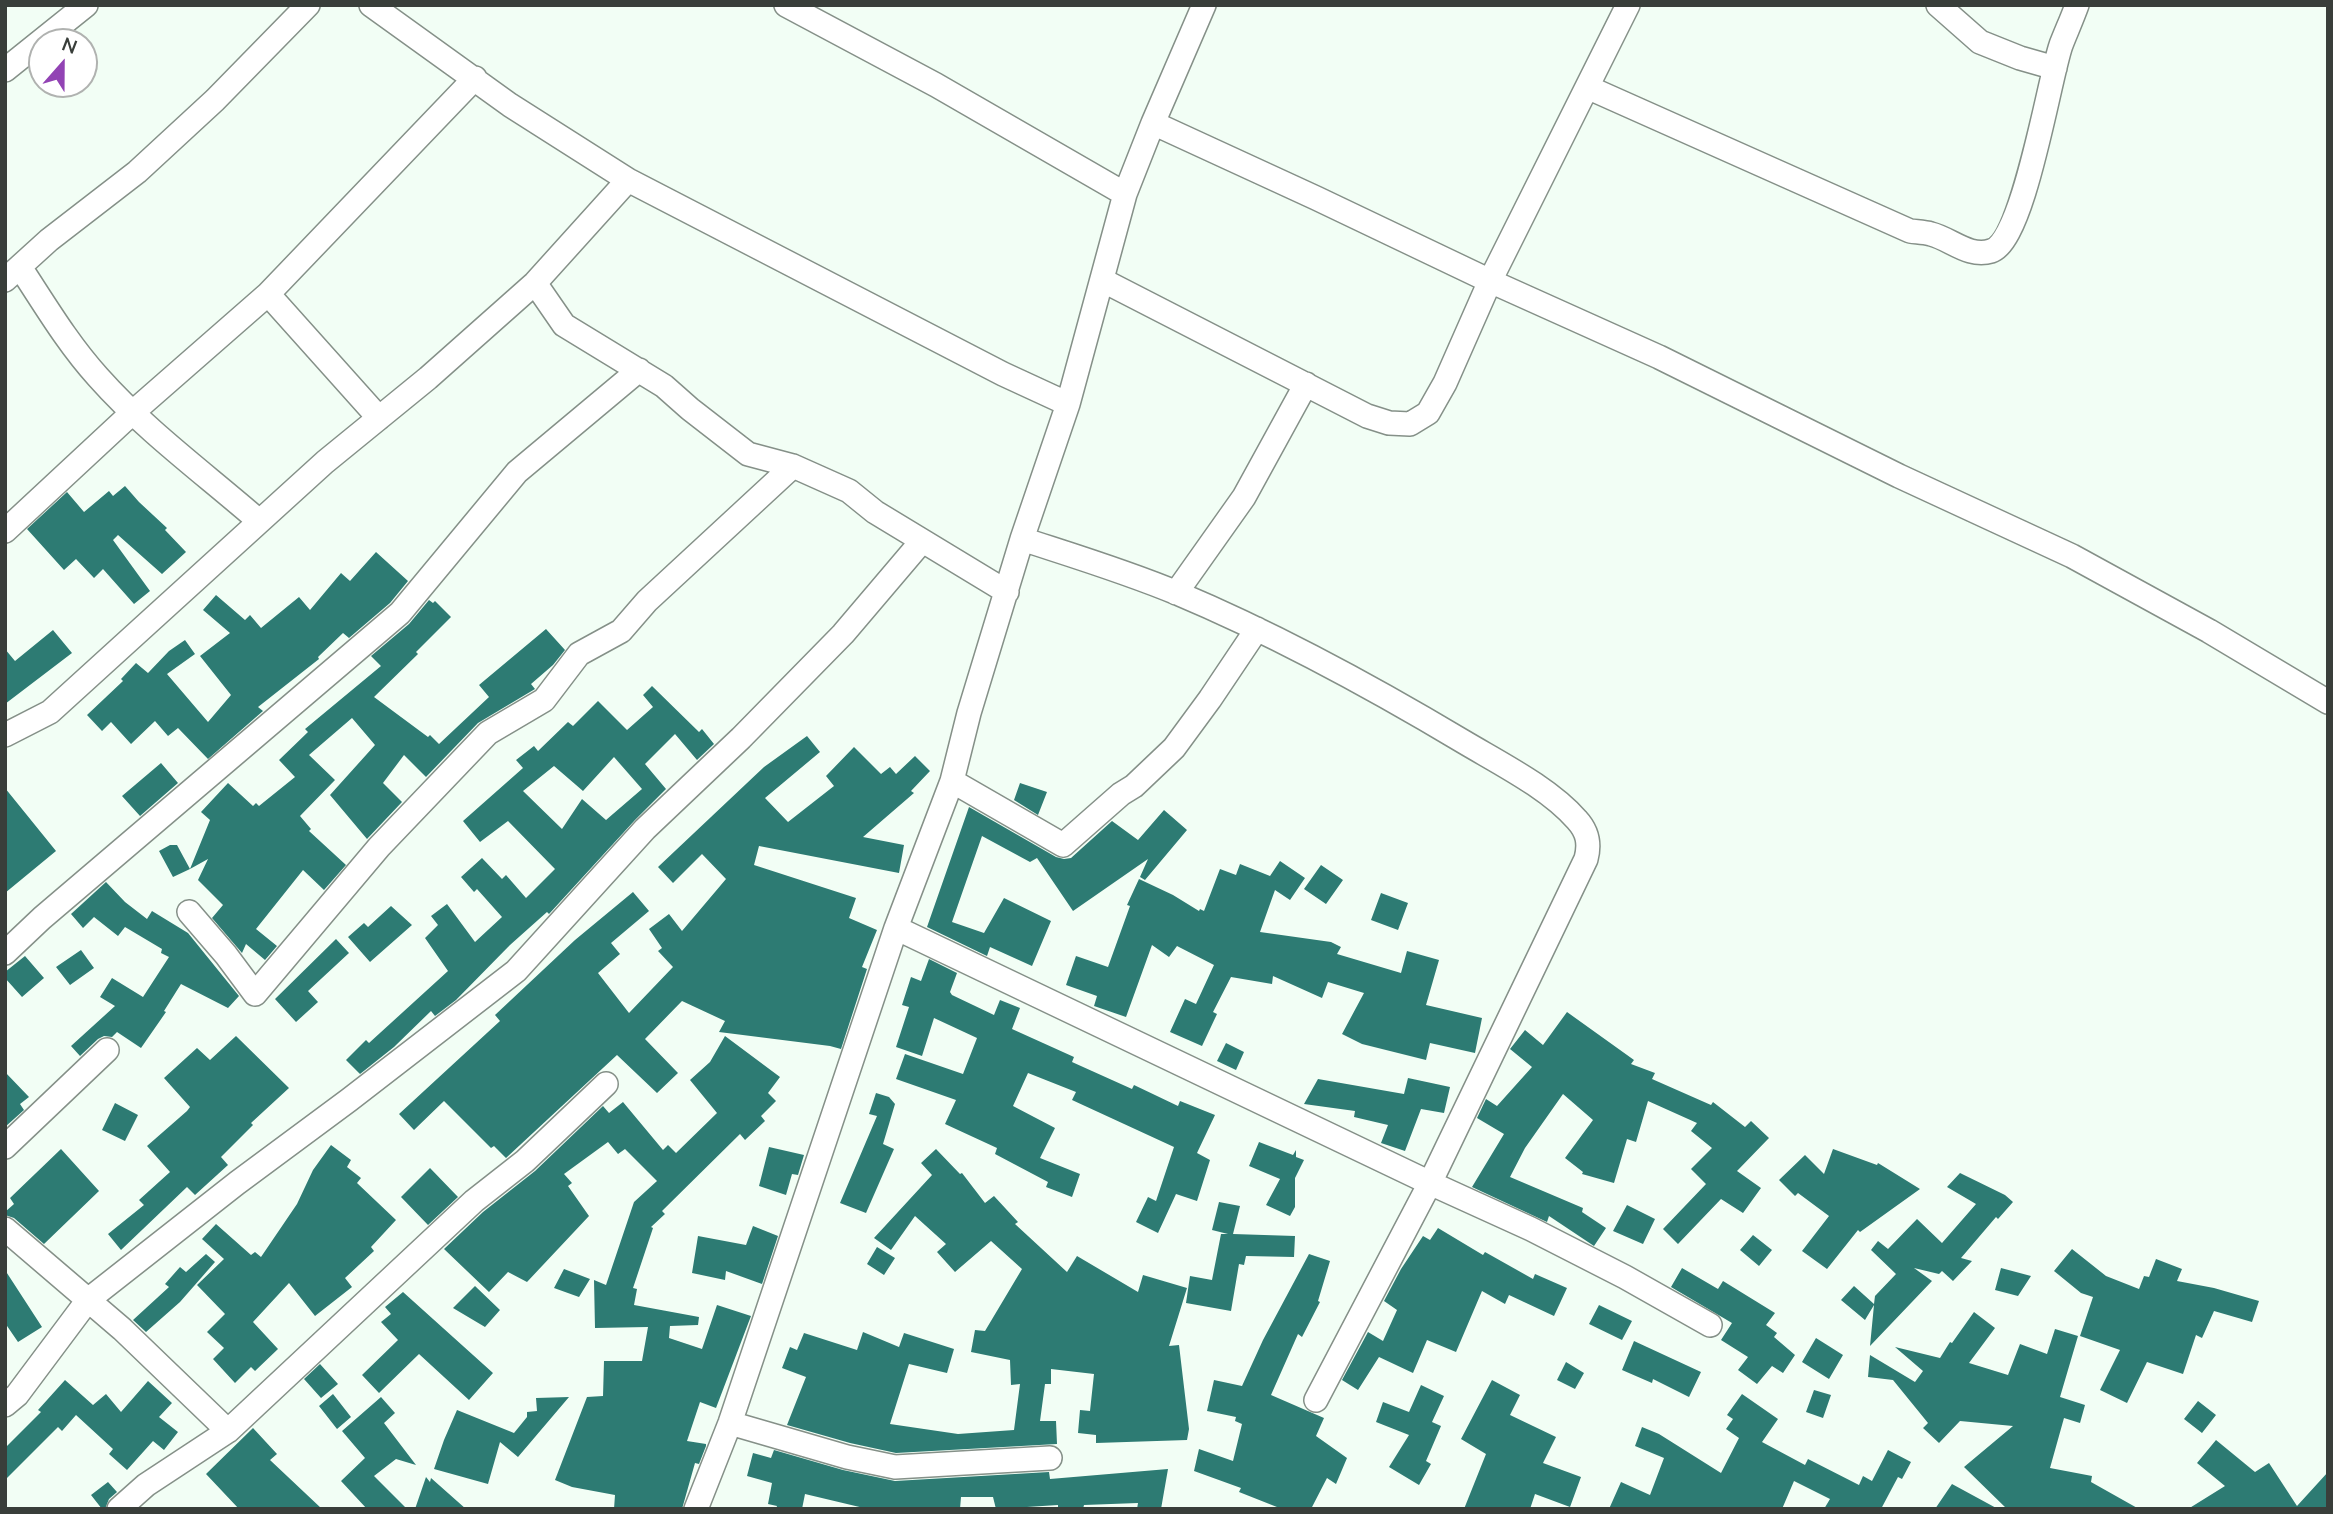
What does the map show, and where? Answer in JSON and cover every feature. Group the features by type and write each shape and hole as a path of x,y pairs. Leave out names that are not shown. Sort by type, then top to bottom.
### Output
{"street":[{"path":"5,71 86,5"},
{"path":"260,521 132,413 97,376 13,274 49,240 137,172 215,100 308,5"},
{"path":"371,5 510,105 628,180 1003,374 1068,404"},
{"path":"786,5 936,85 1125,194"},
{"path":"696,1509 730,1423 896,928 952,781 969,712 1022,539 1068,404 1125,194 1204,5"},
{"path":"1102,280 1367,416 1389,423 1410,424 1427,413 1445,383 1490,281 1628,5"},
{"path":"1938,5 1980,42 2055,68"},
{"path":"1587,88 1909,231 1930,234 1973,252 1987,252 1996,250 2001,243 2018,208 2043,128 2061,46 2077,5"},
{"path":"5,531 132,413 268,294 475,78"},
{"path":"1153,123 1659,357 1899,476 2071,556 2323,692"},
{"path":"5,735 50,712 260,521 456,354 535,283 628,180"},
{"path":"535,283 565,325 664,386 690,410 748,454 793,466 849,491 875,512 1007,592"},
{"path":"268,294 379,418"},
{"path":"5,953 42,918 400,613 517,472 639,370"},
{"path":"1176,593 1244,497 1306,383"},
{"path":"189,912 255,994 379,846 488,733 544,700 579,654 621,631 647,601 793,466"},
{"path":"1022,539 1143,579 1176,593 1257,629 1381,694 1514,771 1564,806 1580,822 1590,844 1586,859 1430,1183 1316,1400"},
{"path":"5,1405 17,1395 88,1300 516,971 645,829 741,738 844,634 922,541"},
{"path":"952,781 1063,845 1121,794 1135,786 1174,748 1257,629"},
{"path":"896,928 1566,1247 1710,1325"},
{"path":"5,1147 107,1050"},
{"path":"119,1509 146,1485 228,1431 474,1200 525,1161 606,1084"},
{"path":"5,1229 162,1366 228,1431"},
{"path":"730,1423 847,1457 895,1467 1050,1458"}],"building":[{"path":"125,486 167,528 165,530 186,552 162,574 118,535 113,540 150,591 134,604 103,569 94,578 76,559 64,570 27,529 67,492 84,512 109,491 113,496"},
{"path":"376,552 408,581 390,603 349,638 343,633 319,659 258,707 263,711 208,759 178,728 168,736 155,721 131,744 111,722 102,731 87,715 123,681 121,679 136,663 148,673 169,651 185,640 195,654 167,674 208,722 231,695 200,656 230,633 203,610 216,595 245,620 250,615 261,628 299,597 310,610 341,573 350,581"},
{"path":"429,600 433,603 435,601 451,617 374,697 439,744 489,697 479,685 546,629 565,650 553,665 531,684 535,689 478,723 426,777 404,755 383,783 402,802 367,839 330,795 375,745 352,718 309,755 335,780 300,816 311,829 309,831 346,865 324,890 303,870 256,929 277,946 265,960 246,944 242,953 212,918 223,905 198,880 208,859 190,869 210,820 201,812 228,783 253,806 256,803 259,806 295,777 279,760 308,732 305,729 381,666 371,656 409,624"},
{"path":"53,630 72,653 5,704 5,649 15,661"},
{"path":"652,686 699,732 702,729 714,744 697,760 675,734 645,764 666,789 549,914 547,912 510,945 456,1000 435,1016 431,1011 394,1047 360,1074 346,1060 366,1040 369,1043 448,971 425,938 438,925 431,916 447,904 475,942 502,917 477,889 474,892 461,877 482,858 502,879 506,875 526,898 555,869 508,821 480,842 463,821 523,768 516,760 534,746 538,751 568,722 573,726 598,701 627,730 653,707 643,695","holes":["614,757 642,789 606,820 582,799 562,829 523,791 554,766 583,791"]},
{"path":"807,736 820,752 765,798 788,822 834,786 826,776 854,747 881,774 890,767 896,774 915,756 930,771 911,791 914,793 863,837 904,845 899,873 759,846 754,865 856,898 849,918 877,930 862,967 867,969 841,1049 719,1032 725,1021 682,1001 645,1039 678,1073 657,1093 617,1055 506,1158 494,1146 491,1148 444,1101 414,1130 399,1114 500,1021 495,1015 575,940 633,892 649,911 611,943 620,954 598,973 629,1013 673,967 658,951 662,948 649,929 669,914 682,931 726,879 702,854 673,883 658,867 764,767"},
{"path":"161,763 178,783 140,816 122,796"},
{"path":"1020,783 1047,792 1038,815 1014,800"},
{"path":"5,788 56,851 5,893"},
{"path":"969,807 1064,859 1071,858 1112,821 1138,840 1164,810 1187,830 1145,880 1140,877 1148,859 1073,911 1037,858 1030,862 982,836 952,922 984,933 1004,898 1051,921 1032,966 990,947 987,956 927,927"},
{"path":"170,845 177,845 190,869 173,877 159,851"},
{"path":"1280,861 1305,878 1290,900 1275,890 1260,932 1331,942 1341,947 1337,954 1401,973 1407,951 1439,960 1426,1005 1482,1018 1475,1053 1430,1043 1426,1060 1362,1044 1342,1034 1364,993 1328,982 1322,998 1273,976 1272,984 1231,977 1213,1012 1217,1014 1202,1046 1170,1032 1185,999 1196,1004 1214,965 1177,946 1169,957 1152,945 1126,1017 1094,1006 1097,996 1066,985 1076,956 1108,967 1130,906 1127,905 1139,879 1199,911 1204,911 1220,869 1236,875 1240,864 1270,876"},
{"path":"1321,865 1343,880 1326,904 1304,889"},
{"path":"106,882 125,902 147,919 152,911 188,933 239,996 228,1008 181,984 164,1011 166,1012 141,1048 117,1032 112,1037 104,1036 98,1039 80,1056 71,1046 115,1006 100,997 112,978 143,997 169,957 161,953 162,949 125,927 118,936 94,917 83,928 71,914"},
{"path":"1381,893 1408,903 1398,930 1371,920"},
{"path":"391,906 412,925 370,962 348,937 364,923 368,927"},
{"path":"336,939 349,953 308,991 318,1002 296,1022 275,999"},
{"path":"81,950 94,968 70,985 56,967"},
{"path":"25,956 44,978 22,997 5,978 5,972"},
{"path":"929,959 957,973 950,992 952,995 994,1015 1000,1000 1020,1008 1012,1029 1074,1057 1072,1062 1132,1089 1134,1085 1178,1106 1180,1101 1215,1115 1197,1153 1210,1160 1197,1201 1176,1194 1158,1233 1136,1222 1148,1197 1156,1201 1174,1147 1072,1100 1076,1092 1028,1073 1013,1106 1055,1128 1040,1158 1080,1174 1072,1197 1046,1187 1048,1182 995,1154 997,1148 945,1124 956,1100 896,1079 905,1054 963,1074 977,1038 934,1018 922,1056 896,1047 909,1007 902,1005 911,977 921,981"},
{"path":"1567,1012 1634,1060 1631,1064 1655,1073 1652,1079 1711,1105 1713,1102 1745,1127 1751,1121 1769,1138 1737,1171 1761,1188 1743,1213 1721,1199 1678,1244 1663,1229 1706,1184 1691,1169 1712,1148 1691,1131 1697,1123 1648,1101 1636,1142 1627,1139 1614,1183 1582,1174 1583,1172 1565,1158 1593,1120 1563,1094 1525,1148 1510,1177 1583,1208 1582,1212 1606,1228 1594,1246 1549,1216 1547,1222 1472,1187 1504,1134 1477,1118 1486,1099 1497,1106 1532,1067 1510,1049 1525,1030 1543,1045"},
{"path":"236,1036 289,1088 251,1123 253,1125 221,1157 228,1165 195,1195 187,1187 121,1250 108,1234 144,1205 139,1200 170,1172 147,1146 190,1107 164,1078 197,1048 210,1060"},
{"path":"725,1036 780,1077 768,1093 776,1101 761,1116 765,1121 745,1140 740,1134 662,1211 665,1214 651,1227 653,1228 633,1288 637,1289 634,1305 699,1317 698,1325 670,1326 669,1338 702,1349 717,1305 751,1316 716,1408 700,1402 687,1441 706,1446 699,1464 695,1463 682,1509 614,1509 615,1495 572,1487 555,1480 587,1397 603,1396 604,1361 642,1361 648,1327 595,1328 594,1280 606,1285 634,1202 657,1181 625,1149 618,1154 608,1142 564,1174 572,1183 568,1186 589,1216 527,1282 508,1272 489,1292 444,1249 483,1212 535,1171 603,1106 609,1113 623,1102 663,1150 668,1145 676,1153 717,1113 690,1080 710,1062"},
{"path":"1226,1043 1244,1052 1236,1070 1217,1061"},
{"path":"5,1072 29,1097 20,1104 24,1110 5,1127"},
{"path":"1408,1078 1450,1087 1444,1113 1421,1109 1405,1151 1381,1143 1388,1125 1354,1117 1355,1111 1304,1104 1318,1079 1404,1094"},
{"path":"876,1093 889,1097 895,1104 883,1144 894,1149 866,1213 840,1203 877,1116 869,1114"},
{"path":"115,1103 138,1115 125,1141 102,1130"},
{"path":"1259,1142 1293,1155 1296,1150 1296,1157 1304,1160 1295,1178 1295,1207 1290,1216 1266,1205 1280,1179 1249,1166"},
{"path":"331,1145 351,1160 347,1167 361,1178 357,1183 396,1220 371,1247 374,1251 345,1278 352,1287 315,1316 289,1283 253,1322 278,1349 255,1371 251,1367 235,1383 213,1359 224,1348 207,1332 225,1314 197,1285 224,1259 202,1239 216,1224 251,1255 255,1252 261,1257 297,1204 313,1170"},
{"path":"769,1147 804,1155 798,1175 792,1174 786,1195 759,1186"},
{"path":"61,1149 99,1191 44,1244 14,1218 5,1215 5,1212 14,1204 10,1198"},
{"path":"936,1149 962,1173 985,1203 994,1196 1018,1222 1015,1224 1067,1272 1077,1256 1138,1292 1143,1275 1187,1288 1169,1346 1179,1345 1189,1429 1187,1440 1096,1443 1096,1435 1078,1433 1080,1410 1090,1411 1094,1374 1051,1369 1051,1384 1045,1384 1040,1421 1056,1421 1057,1444 896,1453 787,1425 806,1377 782,1368 790,1347 797,1350 804,1333 857,1350 863,1332 899,1347 904,1333 954,1349 947,1373 909,1364 890,1424 958,1434 1014,1430 1020,1384 1011,1385 1010,1360 971,1352 975,1330 985,1331 1022,1269 991,1241 955,1272 937,1252 946,1244 915,1216 891,1250 874,1238 932,1175 921,1163"},
{"path":"1833,1149 1877,1165 1878,1163 1920,1189 1860,1232 1858,1230 1827,1269 1802,1251 1829,1216 1798,1193 1795,1196 1779,1180 1805,1155 1824,1174"},
{"path":"430,1168 458,1197 428,1225 401,1197"},
{"path":"1960,1173 2005,1195 2013,1202 1998,1219 1996,1217 1961,1258 1972,1261 1953,1281 1942,1271 1939,1274 1914,1268 1932,1281 1870,1346 1874,1305 1865,1320 1841,1300 1854,1286 1874,1304 1875,1296 1896,1274 1871,1250 1878,1241 1888,1249 1917,1219 1942,1243 1976,1204 1947,1187"},
{"path":"1219,1202 1240,1206 1233,1234 1295,1236 1294,1257 1246,1256 1244,1265 1239,1264 1231,1311 1186,1303 1190,1276 1212,1280 1221,1234 1228,1234 1212,1230"},
{"path":"1627,1205 1655,1219 1643,1244 1613,1231"},
{"path":"753,1226 778,1236 762,1284 726,1271 725,1280 692,1273 698,1236 746,1245"},
{"path":"1438,1228 1483,1255 1485,1252 1533,1279 1535,1274 1567,1288 1554,1316 1509,1295 1505,1304 1482,1291 1456,1352 1427,1340 1413,1373 1379,1357 1358,1390 1342,1380 1368,1332 1383,1341 1397,1310 1384,1301 1423,1236 1430,1240"},
{"path":"1753,1235 1772,1250 1759,1266 1740,1250"},
{"path":"877,1247 895,1258 884,1275 867,1264"},
{"path":"2072,1249 2106,1276 2139,1289 2144,1276 2149,1277 2156,1259 2182,1269 2177,1281 2259,1301 2252,1322 2214,1311 2202,1338 2196,1335 2183,1374 2147,1362 2127,1403 2100,1390 2120,1350 2080,1336 2093,1297 2081,1293 2054,1271"},
{"path":"206,1254 215,1262 180,1302 146,1332 133,1320 169,1287 165,1284 180,1267 186,1272"},
{"path":"1309,1254 1330,1261 1318,1301 1320,1302 1302,1337 1298,1334 1271,1395 1324,1418 1316,1436 1347,1458 1336,1484 1327,1478 1311,1509 1282,1509 1239,1492 1241,1488 1194,1471 1199,1449 1233,1461 1242,1424 1235,1421 1236,1417 1207,1411 1214,1380 1242,1386"},
{"path":"1682,1268 1718,1289 1723,1281 1775,1313 1766,1325 1777,1333 1774,1337 1795,1355 1783,1373 1772,1366 1757,1384 1738,1370 1748,1357 1721,1340 1732,1323 1671,1287"},
{"path":"2001,1268 2031,1276 2018,1296 1995,1290"},
{"path":"564,1269 590,1279 579,1297 554,1288"},
{"path":"5,1270 42,1327 18,1342 5,1323"},
{"path":"475,1286 500,1310 485,1327 453,1308"},
{"path":"403,1292 493,1373 469,1400 419,1354 379,1393 362,1375 398,1340 381,1322 391,1314 385,1307"},
{"path":"1599,1305 1632,1321 1622,1340 1589,1324"},
{"path":"1974,1312 1995,1328 1969,1363 2008,1375 2020,1344 2047,1354 2055,1329 2078,1336 2060,1397 2085,1405 2080,1423 2064,1418 2050,1468 2092,1476 2091,1482 2139,1509 2007,1509 1964,1467 2013,1426 1960,1421 1939,1443 1923,1428 1928,1423 1893,1380 1868,1377 1870,1355 1915,1382 1923,1371 1895,1347 1940,1358"},
{"path":"1816,1338 1843,1355 1829,1379 1802,1362"},
{"path":"1634,1341 1701,1372 1689,1397 1653,1379 1652,1383 1622,1370"},
{"path":"1566,1362 1584,1373 1575,1389 1557,1380"},
{"path":"320,1364 338,1384 321,1398 304,1379"},
{"path":"65,1380 93,1405 106,1394 121,1412 148,1381 172,1403 159,1417 178,1432 164,1450 153,1441 127,1470 109,1454 113,1449 76,1415 62,1431 58,1427 5,1480 5,1448 41,1412 38,1410"},
{"path":"1492,1380 1520,1395 1510,1415 1556,1437 1543,1463 1581,1477 1570,1507 1535,1494 1530,1509 1464,1509 1486,1454 1461,1439"},
{"path":"1421,1385 1444,1396 1432,1422 1441,1426 1426,1461 1431,1464 1419,1485 1389,1467 1409,1435 1376,1422 1383,1402 1409,1412"},
{"path":"1814,1390 1831,1395 1823,1418 1806,1412"},
{"path":"333,1394 351,1417 337,1429 319,1406"},
{"path":"1742,1394 1778,1419 1762,1442 1805,1465 1808,1459 1859,1485 1863,1476 1872,1481 1888,1450 1911,1462 1902,1479 1898,1477 1881,1509 1824,1509 1830,1499 1794,1481 1782,1509 1609,1509 1621,1482 1650,1495 1664,1458 1635,1446 1642,1427 1659,1434 1721,1473 1739,1438 1726,1429 1733,1419 1727,1415"},
{"path":"381,1397 395,1413 384,1423 416,1465 396,1459 374,1476 407,1509 367,1509 341,1481 365,1458 342,1431"},
{"path":"569,1397 518,1457 500,1442 488,1484 434,1469 457,1410 514,1433 527,1417 527,1412 537,1411 536,1398"},
{"path":"2198,1401 2216,1415 2202,1433 2184,1419"},
{"path":"253,1428 277,1454 270,1460 322,1509 239,1509 206,1474"},
{"path":"2216,1440 2255,1472 2269,1463 2297,1506 2328,1472 2328,1509 2188,1509 2225,1486 2197,1463"},
{"path":"774,1450 843,1470 895,1481 1049,1472 1050,1479 1168,1469 1161,1509 1137,1509 1138,1503 1084,1505 1083,1509 1058,1509 1058,1505 996,1509 993,1497 961,1497 960,1509 868,1509 805,1494 802,1509 776,1509 777,1506 768,1504 772,1483 747,1476 753,1453 771,1458"},
{"path":"426,1477 430,1482 431,1478 466,1509 415,1509"},
{"path":"108,1482 117,1492 109,1499 105,1509 102,1509 91,1495"},
{"path":"1952,1484 1998,1509 1935,1509"}]}
